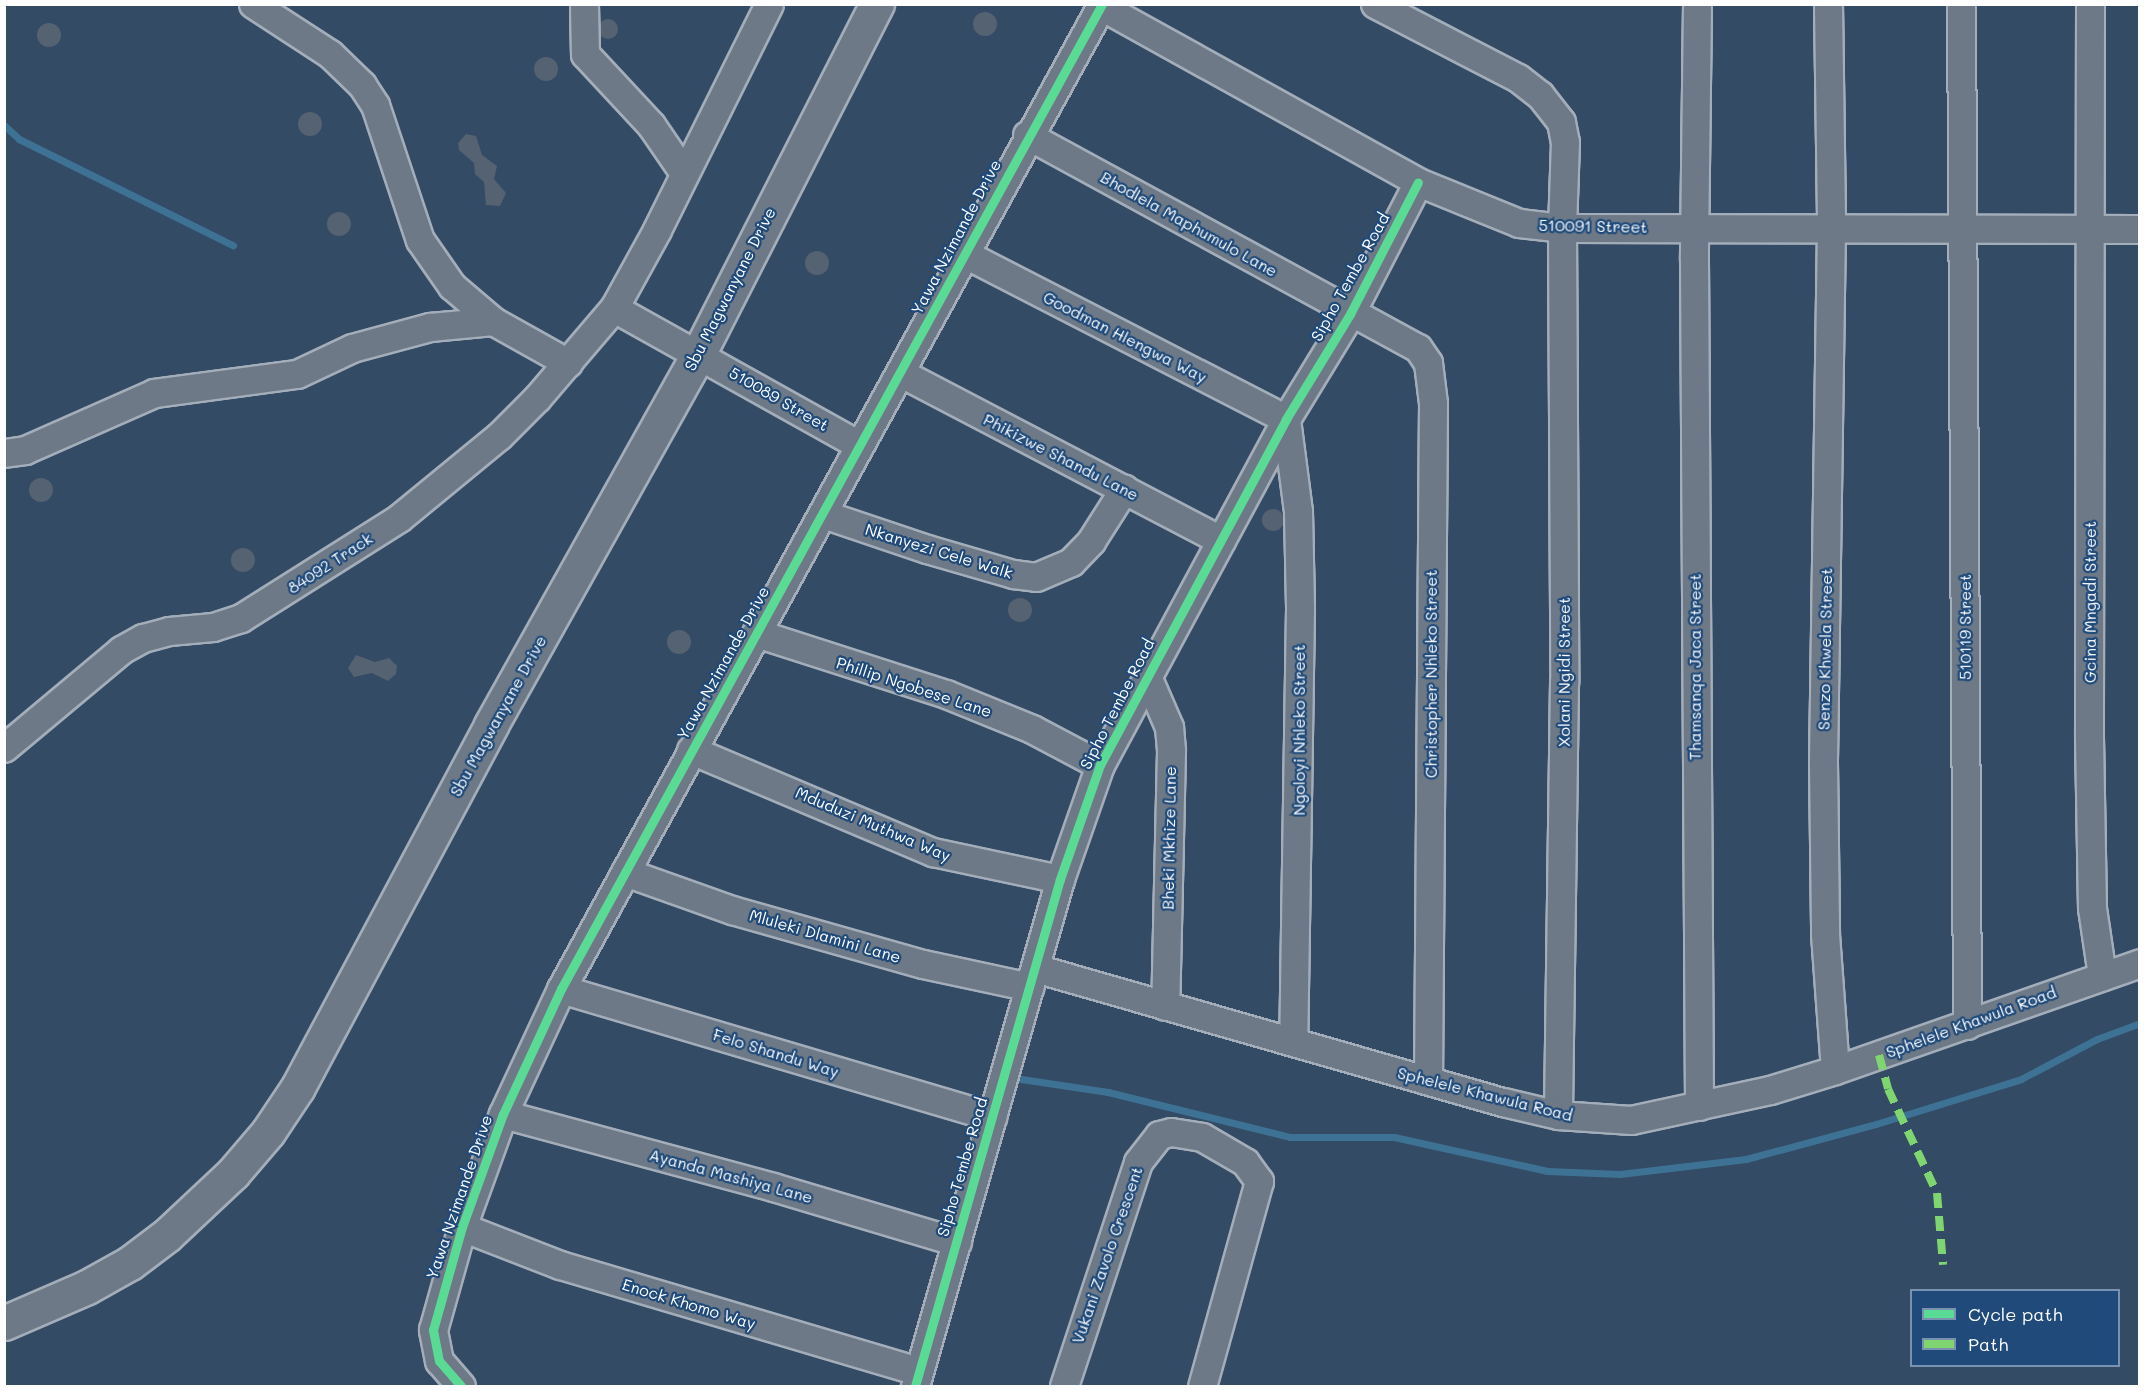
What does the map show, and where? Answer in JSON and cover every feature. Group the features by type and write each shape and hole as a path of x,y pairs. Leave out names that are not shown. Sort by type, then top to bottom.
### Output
{"main road":[{"name":"Sbu Magwanyane Drive","path":"4,1323 47,1306 130,1263 190,1215 268,1132 298,1087 495,718 699,353 877,4"}],"street":[{"path":"253,4 330,54 362,84 375,105 425,249 452,286 492,321 568,363"},
{"path":"584,4 584,43 590,62 651,125 684,173"},
{"name":"84092 Track","path":"4,748 128,646 169,630 213,627 241,618 399,518 499,436 568,363 614,308 770,4"},
{"name":"Xolani Ngidi Street","path":"1375,4 1518,78 1547,103 1561,122 1566,142 1562,228 1564,682 1558,1115"},
{"name":"Thamsanqa Jaca Street","path":"1697,4 1695,228 1699,1106"},
{"name":"Senzo Khwela Street","path":"1828,4 1831,228 1823,762 1825,934 1835,1070"},
{"name":"510119 Street","path":"1961,4 1966,1025"},
{"name":"Gcina Mngadi Street","path":"2090,4 2093,228 2089,737 2092,908 2102,976"},
{"name":"510091 Street","path":"1101,5 1418,182 1486,212 1519,223 1562,228 2139,229"},
{"name":"Yawa Nzimande Drive","path":"461,1386 439,1360 433,1330 462,1227 503,1114 561,989 859,445 901,374 1027,135 1101,5"},
{"name":"Bhodlela Maphumulo Lane","path":"1027,135 1350,314"},
{"name":"Sipho Tembe Road","path":"917,1379 1060,879 1100,765 1286,419 1350,314 1418,182"},
{"name":"Goodman Hlengwa Way","path":"965,254 1286,419"},
{"name":"510089 Street","path":"614,308 699,353 859,445"},
{"name":"Christopher Nhleko Street","path":"1350,314 1418,348 1432,377 1428,1080"},
{"path":"4,453 25,450 154,393 297,374 352,348 399,335 430,327 492,321"},
{"name":"Phikizwe Shandu Lane","path":"901,374 1221,540"},
{"name":"Ngoloyi Nhleko Street","path":"1286,419 1298,511 1300,609 1293,1042"},
{"name":"Nkanyezi Cele Walk","path":"823,514 970,562 1036,577 1071,562 1091,541 1124,489"},
{"name":"Phillip Ngobese Lane","path":"756,633 946,694 1032,729 1100,765"},
{"name":"Bheki Mkhize Lane","path":"1147,676 1169,727 1171,751 1166,1005"},
{"name":"Mduduzi Muthwa Way","path":"691,750 933,852 1060,879"},
{"name":"Mluleki Dlamini Lane","path":"625,872 732,910 912,961 1032,978"},
{"name":"Sphelele Khawula Road","path":"1032,978 1166,1005 1558,1115 1631,1120 1699,1106 1835,1070 2139,963"},
{"name":"Felo Shandu Way","path":"561,989 992,1117"},
{"name":"Ayanda Mashiya Lane","path":"503,1114 773,1187 957,1242"},
{"name":"Vukani Zavolo Crescent","path":"1064,1386 1138,1162 1159,1135 1171,1132 1202,1137 1245,1161 1259,1182 1202,1386"},
{"name":"Enock Khomo Way","path":"462,1227 570,1268 917,1379"}],"building":[{"path":"985,12 993,16 997,24 993,32 985,36 977,32 973,24 977,16"},
{"path":"608,19 615,22 618,29 615,36 608,39 601,36 598,29 601,22"},
{"path":"49,23 57,27 61,35 57,43 49,47 41,43 37,35 41,27"},
{"path":"546,57 554,61 558,69 554,77 546,81 538,77 534,69 538,61"},
{"path":"310,112 318,116 322,124 318,132 310,136 302,132 298,124 302,116"},
{"path":"466,134 476,136 482,155 497,166 494,179 506,193 500,206 486,205 484,182 475,174 474,163 459,150 458,143"},
{"path":"339,212 347,216 351,224 347,232 339,236 331,232 327,224 331,216"},
{"path":"817,251 825,255 829,263 825,271 817,275 809,271 805,263 809,255"},
{"path":"41,478 49,482 53,490 49,498 41,502 33,498 29,490 33,482"},
{"path":"1273,509 1281,512 1284,520 1281,528 1273,531 1265,528 1262,520 1265,512"},
{"path":"243,548 251,552 255,560 251,568 243,572 235,568 231,560 235,552"},
{"path":"1020,598 1028,602 1032,610 1028,618 1020,622 1012,618 1008,610 1012,602"},
{"path":"679,630 687,634 691,642 687,650 679,654 671,650 667,642 671,634"},
{"path":"356,655 375,662 389,658 397,666 396,674 388,681 372,673 354,677 348,668"}],"waterway":[{"path":"4,125 19,139 233,245"},
{"path":"1021,1079 1108,1092 1290,1137 1394,1137 1547,1171 1620,1174 1746,1159 1876,1124 2021,1079 2097,1039 2140,1023"}],"marked path":[{"path":"1879,1055 1888,1089 1937,1193 1943,1265"}],"cycle path":[{"path":"461,1386 439,1361 433,1330 462,1227 503,1114 561,989 1102,4"},
{"path":"915,1386 1060,879 1100,765 1286,419 1350,314 1418,182"}]}
